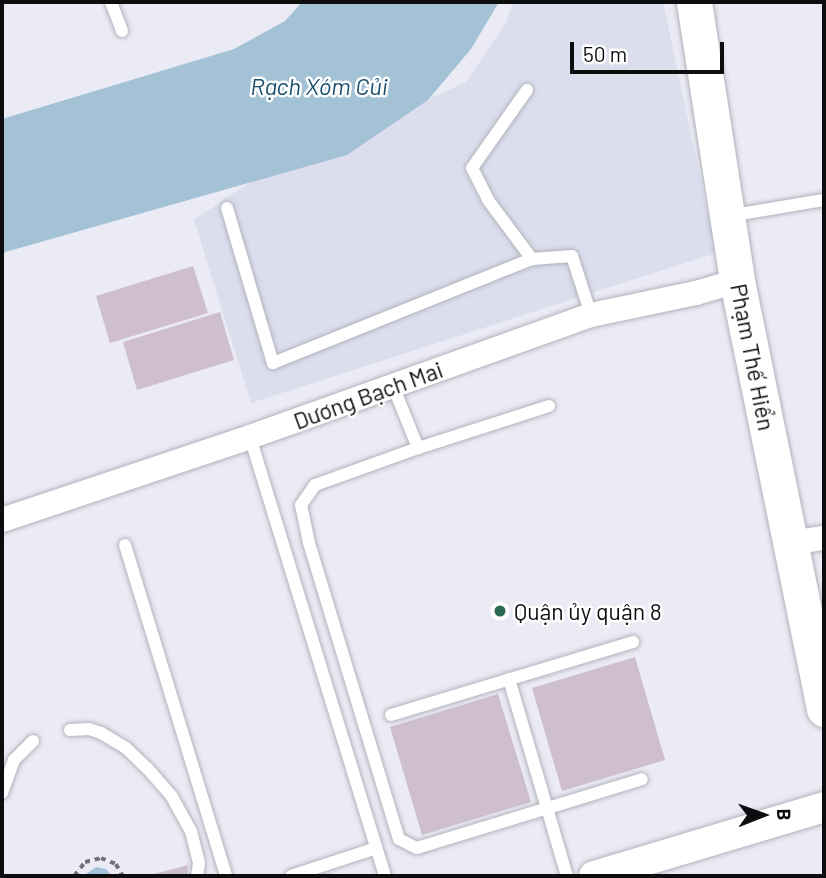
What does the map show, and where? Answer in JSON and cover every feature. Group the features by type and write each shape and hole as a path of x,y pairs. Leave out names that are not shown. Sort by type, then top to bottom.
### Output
{"main road":[{"name":"Phạm Thế Hiển","path":"694,2 737,281 807,541 824,709"}],"street":[{"name":"Dương Bạch Mai","path":"2,520 250,437 591,315 696,293 737,281"},
{"path":"594,876 645,869 824,807"}],"lane":[{"path":"111,2 122,31"},
{"path":"527,90 472,168 488,200 532,259"},
{"path":"728,216 824,200"},
{"path":"227,208 273,363 532,259 572,256 591,315"},
{"path":"393,386 418,448"},
{"path":"549,406 418,448 315,485 300,505 399,839 417,848 642,779"},
{"path":"250,437 385,876"},
{"path":"125,545 226,876"},
{"path":"391,715 633,642"},
{"path":"509,679 567,876"},
{"path":"70,730 89,729 100,733 126,748 148,769 172,797 191,831 199,863 197,876"},
{"path":"2,793 14,760 33,741"},
{"path":"291,876 376,848"}],"path":[{"path":"74,876 85,862 101,858 116,864 123,876"}],"shaded area":[{"path":"513,2 663,2 716,253 251,403 194,220 255,179 466,82 506,23"},
{"path":"193,266 208,313 110,343 96,296"},
{"path":"220,312 234,360 137,390 123,342"},
{"path":"635,657 665,760 562,791 532,688"},
{"path":"498,694 531,802 422,835 390,727"},
{"path":"188,865 187,876 147,876"}],"water":[{"name":"Rạch Xóm Củi","path":"302,2 499,2 471,49 428,100 347,155 2,253 2,119 234,49 285,21"},
{"path":"96,867 106,869 112,876 83,876"}],"place":[{"name":"Quận ủy quận 8","path":"500,611"}]}
